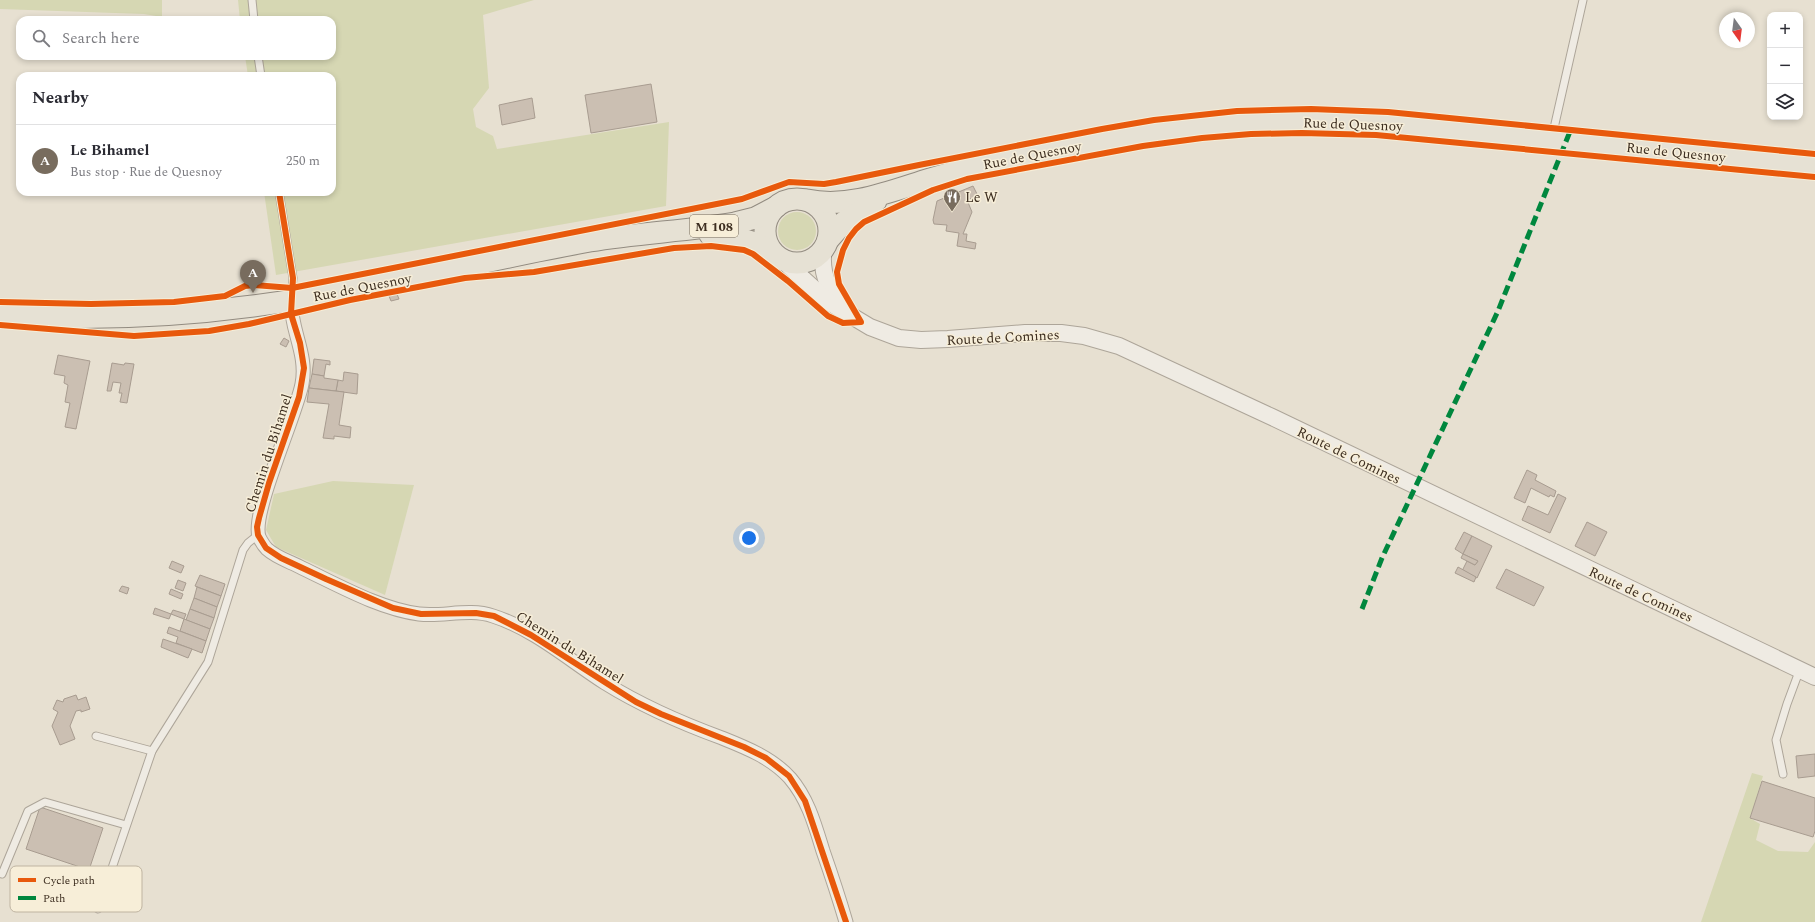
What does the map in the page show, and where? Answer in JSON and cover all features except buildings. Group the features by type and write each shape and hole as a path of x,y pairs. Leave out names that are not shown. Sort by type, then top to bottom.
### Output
{"main road":[{"name":"Rue de Quesnoy","path":"807,200 818,203 833,203 896,190 965,169 1015,158 1150,133 1232,123 1274,121 1366,122 1815,165"},
{"name":"Rue de Quesnoy","path":"826,244 835,230 849,218 896,190"},
{"path":"788,200 807,200 815,204 824,214 829,226 826,244 815,258 807,262 793,263 777,256 768,245 765,231 768,218 776,206 788,200"},
{"name":"Rue de Quesnoy","path":"0,315 65,317 142,316 233,308 291,300 589,242 746,221 765,214 776,206"},
{"name":"Rue de Quesnoy","path":"649,234 697,234 731,237 755,242 777,256"}],"street":[{"name":"Route de Comines","path":"826,244 822,265 829,287 838,300 862,322"},
{"name":"Route de Comines","path":"777,256 830,303 879,331 908,339 948,339 1031,333 1055,333 1084,336 1119,346 1272,417 1815,677"},
{"name":"Chemin du Bihamel","path":"291,300 291,314 302,353 303,375 299,397 265,497 257,526 258,535 266,548 277,555 343,587 392,608 421,614 476,613 500,619 531,635 636,702 661,714 744,747 766,758 789,776 805,801 846,922"}],"lane":[{"path":"252,0 254,16"},
{"path":"1552,139 1583,0"},
{"path":"259,60 260,72"},
{"path":"281,196 293,278 291,300"},
{"path":"112,866 152,750 208,662 243,550 248,543 258,535"},
{"path":"1783,774 1776,740 1787,704 1800,670"},
{"path":"96,736 152,750"},
{"path":"2,874 28,811 45,802 126,825"}],"green space":[{"path":"0,0 162,0 162,16 144,14 0,9"},
{"path":"238,0 534,0 483,15 489,88 473,109 476,127 493,136 497,149 669,122 666,206 276,275 265,196 336,196 336,72 247,72 246,60 336,60 336,16 240,16"},
{"path":"793,212 801,212 808,215 813,220 816,231 813,242 808,247 801,250 793,250 786,247 781,242 778,235 778,227 781,220 786,215"},
{"path":"333,481 414,485 385,595 276,547 266,530 274,494"},
{"path":"1752,773 1763,776 1750,818 1760,824 1756,840 1778,851 1808,852 1815,842 1815,922 1701,922"}],"marked path":[{"path":"1362,609 1382,558 1498,311 1571,129"}],"cycle path":[{"path":"0,302 91,304 174,302 225,296 245,286 254,285 292,288 742,199 789,182 824,184 1102,129 1154,120 1237,111 1311,109 1388,112 1815,154"},
{"path":"0,325 134,336 209,331 249,324 350,300 465,278 534,272 674,248 711,246 744,250 753,254 788,281 828,316 843,323 861,322 839,284 837,272 843,250 849,238 864,222 933,190 967,179 1143,146 1202,138 1251,134 1302,133 1376,135 1815,177"},
{"path":"280,196 293,278 291,314 300,343 304,368 299,397 269,483 257,527 258,535 266,548 281,558 393,608 421,614 476,613 494,616 531,635 636,702 661,714 744,747 766,758 789,776 805,801 846,922"}],"place":[{"name":"Le W","path":"952,212"},
{"name":"Le Bihamel","path":"253,293"}]}
